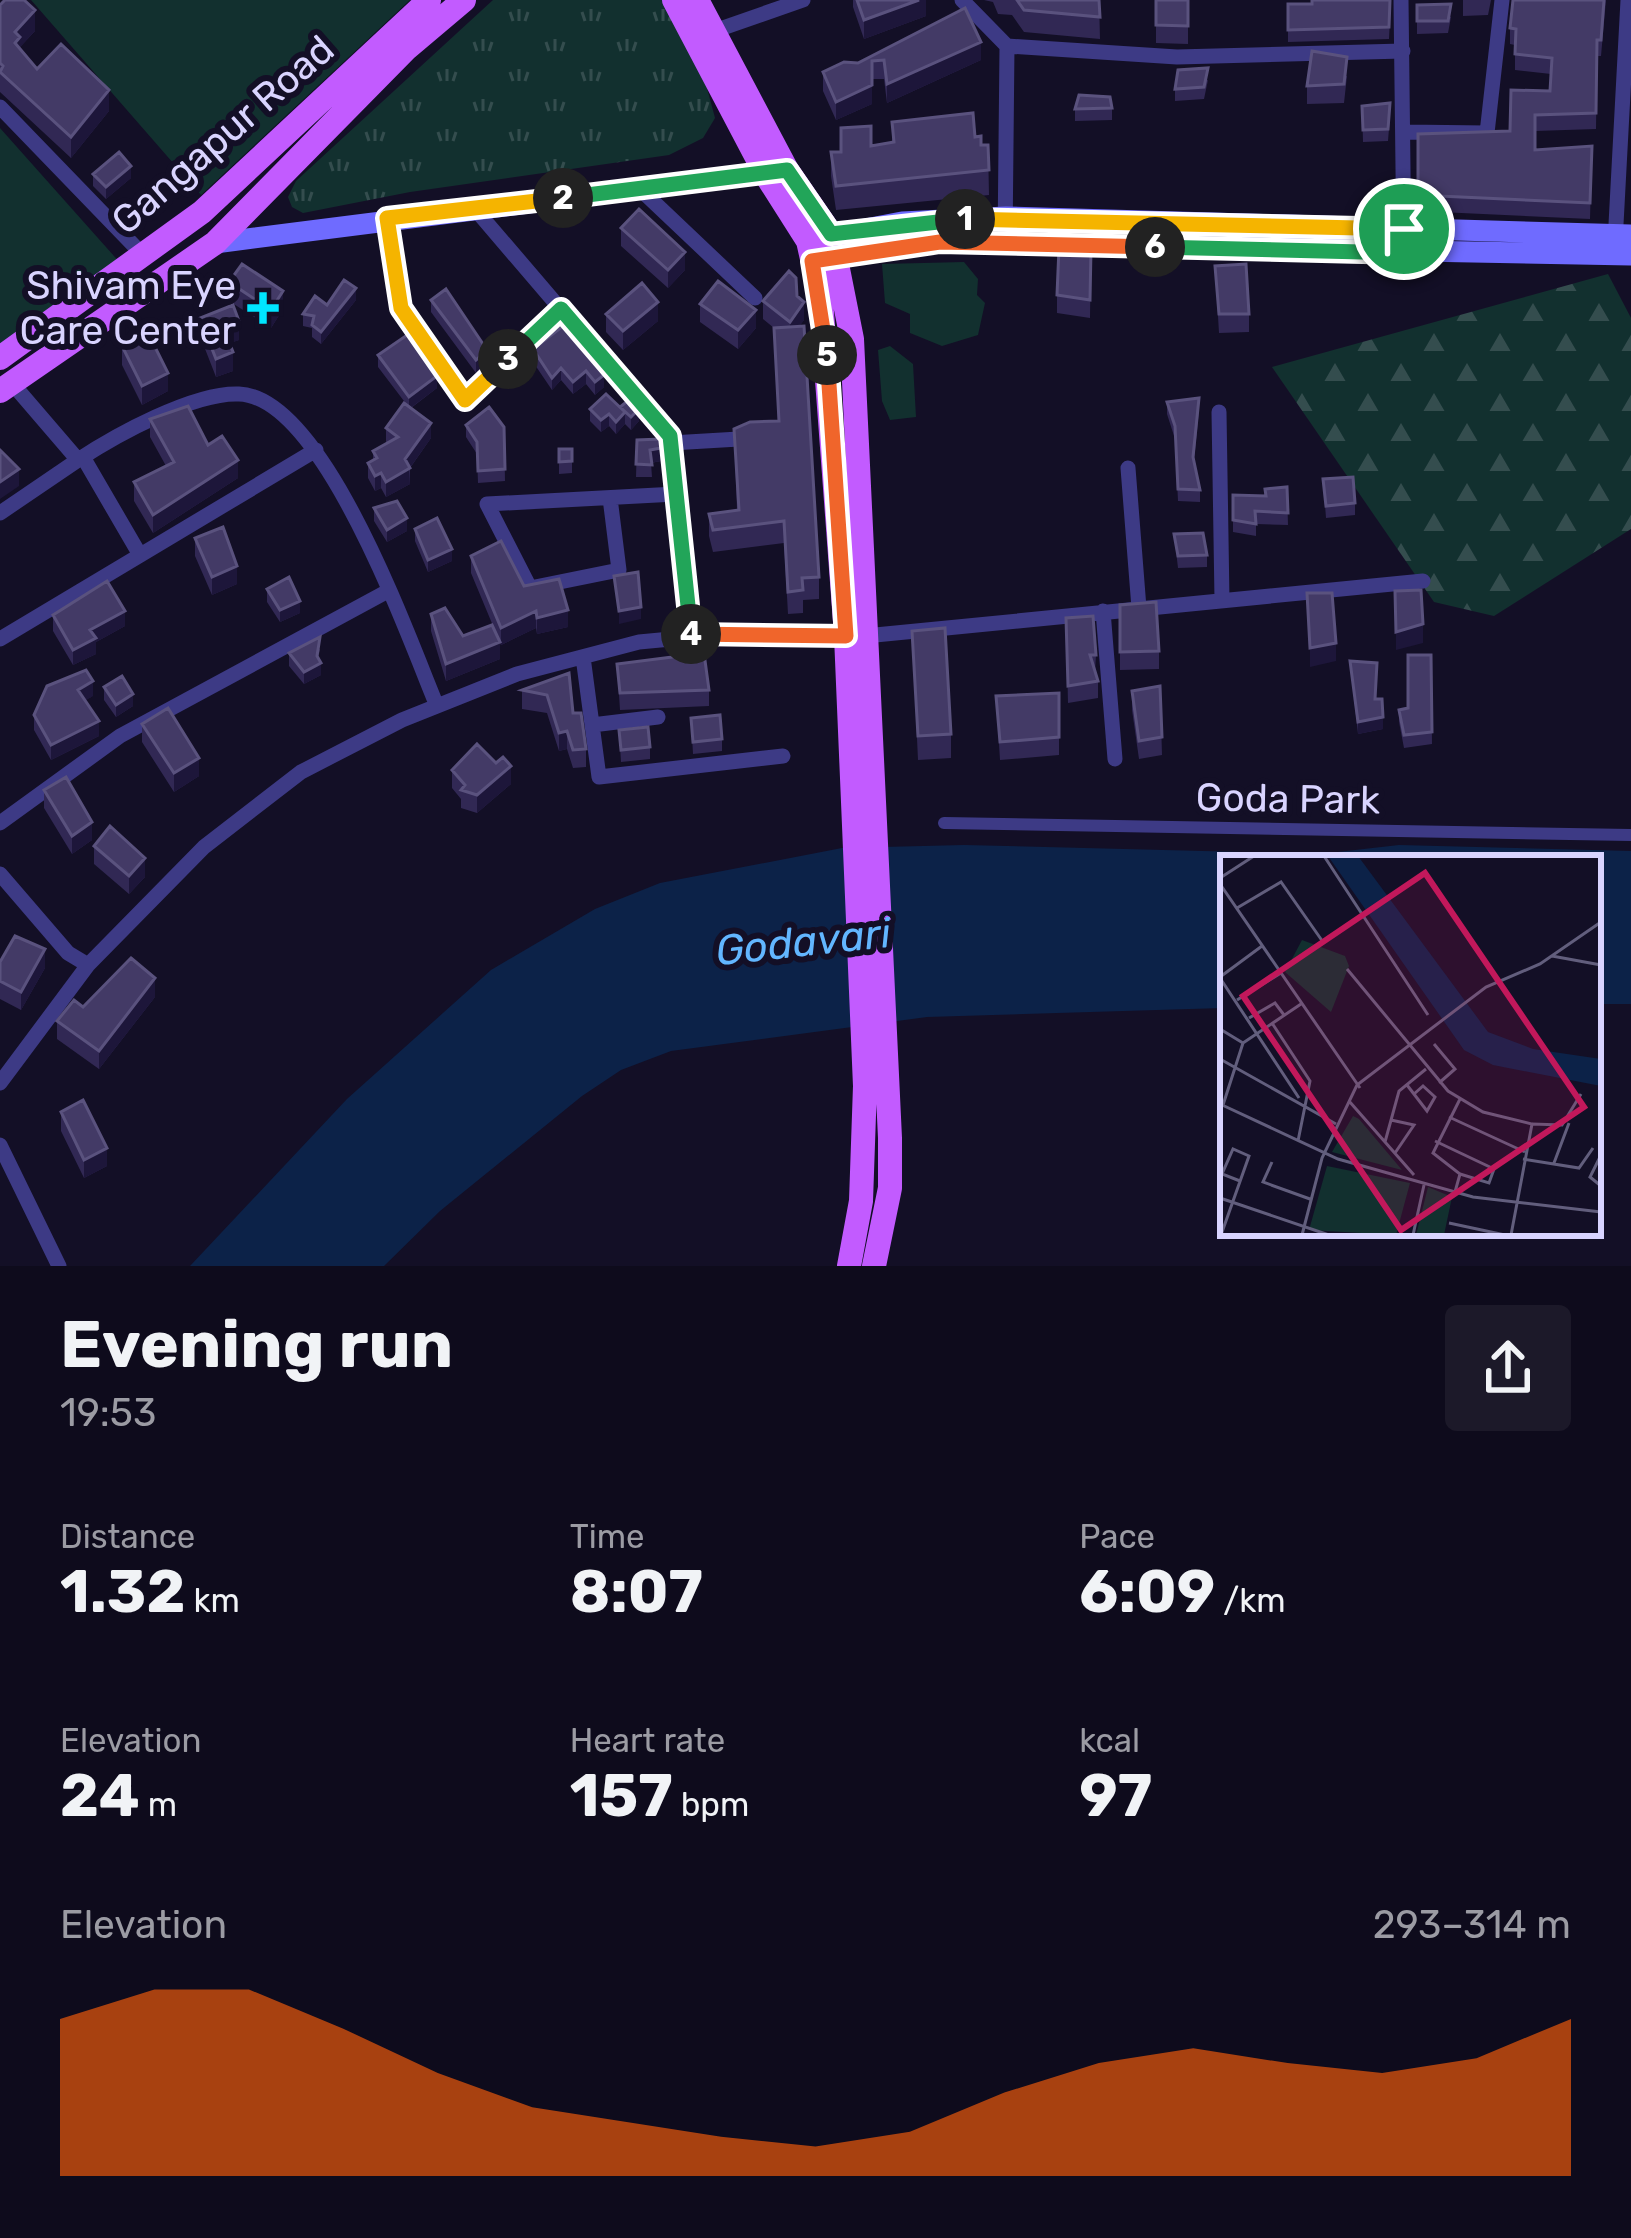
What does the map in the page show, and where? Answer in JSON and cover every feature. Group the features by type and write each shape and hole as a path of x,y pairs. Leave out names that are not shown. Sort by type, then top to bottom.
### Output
{"main road":[{"name":"Gangapur Road","path":"0,358 202,212 429,0"},
{"name":"Gangapur Road","path":"5,387 215,243 406,49 464,0"},
{"path":"674,0 822,248 852,338 865,1086 861,1202 849,1266"},
{"path":"697,0 717,30 776,172"},
{"path":"215,243 776,172"},
{"path":"822,248 902,222 1006,217 1404,229 1623,245"},
{"path":"822,248 940,242 1404,253 1623,245"},
{"path":"861,806 890,1138 890,1188 874,1266"}],"street":[{"path":"717,30 803,0"},
{"path":"1401,0 1404,253"},
{"path":"1405,132 1486,133 1502,0"},
{"path":"1623,245 1628,0"},
{"path":"963,6 1007,46 1177,57 1403,51"},
{"path":"1005,243 1007,46"},
{"path":"0,107 143,255"},
{"path":"640,189 755,298"},
{"path":"475,209 671,442 692,637"},
{"path":"387,218 401,308 465,400 561,309"},
{"path":"5,387 80,458 140,555"},
{"path":"0,513 80,458 211,396 244,393 267,403 316,450 388,591 437,706"},
{"path":"1219,412 1222,600"},
{"path":"671,442 739,439"},
{"path":"0,639 316,450"},
{"path":"1128,467 1139,608"},
{"path":"610,498 619,570 530,588 487,504 676,494"},
{"path":"0,1083 88,964 204,847 301,772 437,706 517,674 639,642 855,636 1423,581"},
{"path":"0,823 120,736 388,591"},
{"path":"1102,611 1115,759"},
{"path":"583,656 599,777 783,756"},
{"path":"592,725 658,716"},
{"name":"Goda Park","path":"944,824 1631,835"},
{"path":"0,874 68,953 88,964"},
{"path":"0,1145 59,1266"}],"green space":[{"path":"31,0 410,0 201,195"},
{"path":"493,0 664,0 704,77 715,118 703,138 669,155 410,192 303,213 292,207 288,197 296,181"},
{"path":"0,128 122,265 0,344"},
{"path":"964,262 978,279 977,295 985,303 978,335 942,346 910,333 910,314 885,303 882,264"},
{"path":"1608,274 1631,318 1631,529 1494,616 1434,602 1272,367"},
{"path":"890,346 913,364 916,417 890,420 882,401 878,350"}],"water":[{"name":"Godavari","path":"964,845 1320,854 1399,845 1631,851 1631,1004 1601,1004 1601,855 1220,855 1220,1008 927,1017 671,1051 621,1070 582,1096 440,1211 384,1266 190,1266 347,1099 491,970 595,909 660,883 842,848"}],"building":[{"path":"5,0 24,0 35,10 15,32 20,37 15,43 37,69 61,44 109,90 71,137 0,72 0,5"},
{"path":"857,0 919,0 864,20"},
{"path":"1017,0 1099,0 1100,17 1024,10"},
{"path":"1156,0 1188,0 1188,26 1156,25"},
{"path":"1312,0 1390,0 1389,27 1288,30 1288,4 1312,4"},
{"path":"1513,0 1604,0 1601,40 1597,40 1596,113 1535,115 1535,150 1592,146 1590,203 1418,195 1418,134 1510,131 1511,90 1550,91 1552,58 1515,54 1516,29 1510,28"},
{"path":"1451,4 1448,21 1417,21 1417,5"},
{"path":"965,8 981,42 887,84 884,60 872,61 872,85 836,102 823,72 844,62 858,63"},
{"path":"1312,51 1347,57 1344,84 1307,86"},
{"path":"1208,68 1204,87 1175,89 1178,70"},
{"path":"1079,95 1110,97 1112,108 1075,109"},
{"path":"1390,103 1388,129 1363,130 1362,106"},
{"path":"973,113 975,137 981,136 981,145 988,145 989,170 836,186 831,152 841,152 841,128 871,126 871,146 894,142 892,122"},
{"path":"119,152 131,166 106,187 93,174"},
{"path":"639,209 685,252 668,270 621,228"},
{"path":"1059,248 1091,249 1090,300 1057,295"},
{"path":"242,264 283,291 271,310 229,282"},
{"path":"1246,264 1249,314 1219,314 1215,266"},
{"path":"789,271 796,278 797,296 804,302 790,322 763,301"},
{"path":"344,280 356,288 321,332 312,325 314,316 303,314 315,296 327,305"},
{"path":"718,281 756,310 738,330 700,304"},
{"path":"642,283 658,302 623,331 606,314"},
{"path":"446,289 487,350 476,360 431,300"},
{"path":"233,305 239,321 223,327 233,352 216,359 200,318"},
{"path":"567,323 604,375 595,382 586,371 573,382 561,368 552,378 533,349"},
{"path":"804,326 819,577 802,578 803,590 788,592 784,521 713,530 709,514 739,510 734,429 750,422 779,421 774,328"},
{"path":"148,333 168,373 142,386 122,346"},
{"path":"410,333 437,376 409,397 378,355"},
{"path":"606,394 625,412 616,422 609,414 601,420 590,409"},
{"path":"1199,398 1193,457 1200,490 1178,489 1175,426 1167,402"},
{"path":"630,399 639,409 631,417 620,407"},
{"path":"404,403 431,423 405,459 410,468 386,482 381,473 375,476 368,463 377,458 373,451 398,437 386,428"},
{"path":"188,406 208,445 222,436 238,460 153,515 134,482 174,462 150,419"},
{"path":"489,407 504,427 505,469 478,471 477,442 466,425"},
{"path":"660,439 661,448 650,450 652,465 636,464 637,440"},
{"path":"559,449 572,449 572,461 559,462"},
{"path":"0,450 19,469 0,482"},
{"path":"1353,477 1355,503 1326,506 1323,479"},
{"path":"1287,487 1288,513 1255,511 1256,524 1233,520 1233,495 1266,496 1265,489"},
{"path":"397,501 407,518 387,530 374,508"},
{"path":"437,518 452,549 428,560 415,529"},
{"path":"223,527 237,566 212,577 195,538"},
{"path":"1203,533 1207,555 1178,556 1174,534"},
{"path":"501,541 524,586 559,579 568,610 537,618 536,611 501,628 471,556"},
{"path":"638,572 641,607 619,611 614,576"},
{"path":"289,577 300,601 280,610 267,589"},
{"path":"107,581 125,611 90,630 96,638 73,650 53,615"},
{"path":"1421,590 1423,624 1396,632 1395,591"},
{"path":"1307,593 1332,593 1336,643 1310,648"},
{"path":"1156,602 1159,651 1120,652 1120,605"},
{"path":"445,608 463,636 492,625 500,642 446,664 431,614"},
{"path":"1093,616 1096,655 1090,655 1098,681 1068,686 1066,618"},
{"path":"945,628 951,734 918,736 912,631"},
{"path":"320,637 317,656 321,663 304,672 289,653"},
{"path":"704,653 709,690 620,693 617,664"},
{"path":"1408,655 1431,655 1432,732 1404,735 1399,710 1408,708"},
{"path":"1350,661 1377,663 1375,699 1382,699 1383,717 1358,722"},
{"path":"86,670 93,681 78,690 99,721 51,745 34,715 47,686"},
{"path":"569,673 573,713 581,713 586,749 573,750 567,731 559,733 547,695 522,690"},
{"path":"122,676 133,694 116,705 104,687"},
{"path":"1160,686 1162,737 1139,741 1132,691"},
{"path":"1059,693 1059,737 1000,742 996,696"},
{"path":"168,708 199,758 174,773 142,724"},
{"path":"720,715 722,739 693,742 691,718"},
{"path":"648,727 650,747 621,750 619,730"},
{"path":"477,744 496,763 503,757 511,766 477,795 461,790 465,785 452,770"},
{"path":"66,777 92,822 72,836 44,790"},
{"path":"110,826 145,858 129,876 94,846"},
{"path":"15,936 45,949 21,992 0,981 0,962"},
{"path":"131,958 155,978 99,1051 57,1021 74,1000 83,1007"},
{"path":"83,1100 107,1148 84,1160 61,1112"}],"place":[{"name":"Shivam Eye Care Center","path":"263,308"}],"route":[{"path":"787,170 831,234 902,222 1006,217 1404,229 1404,253 940,242 812,261 831,389 846,636 692,637 670,436 561,309 465,400 401,308 387,218 787,170"}]}
